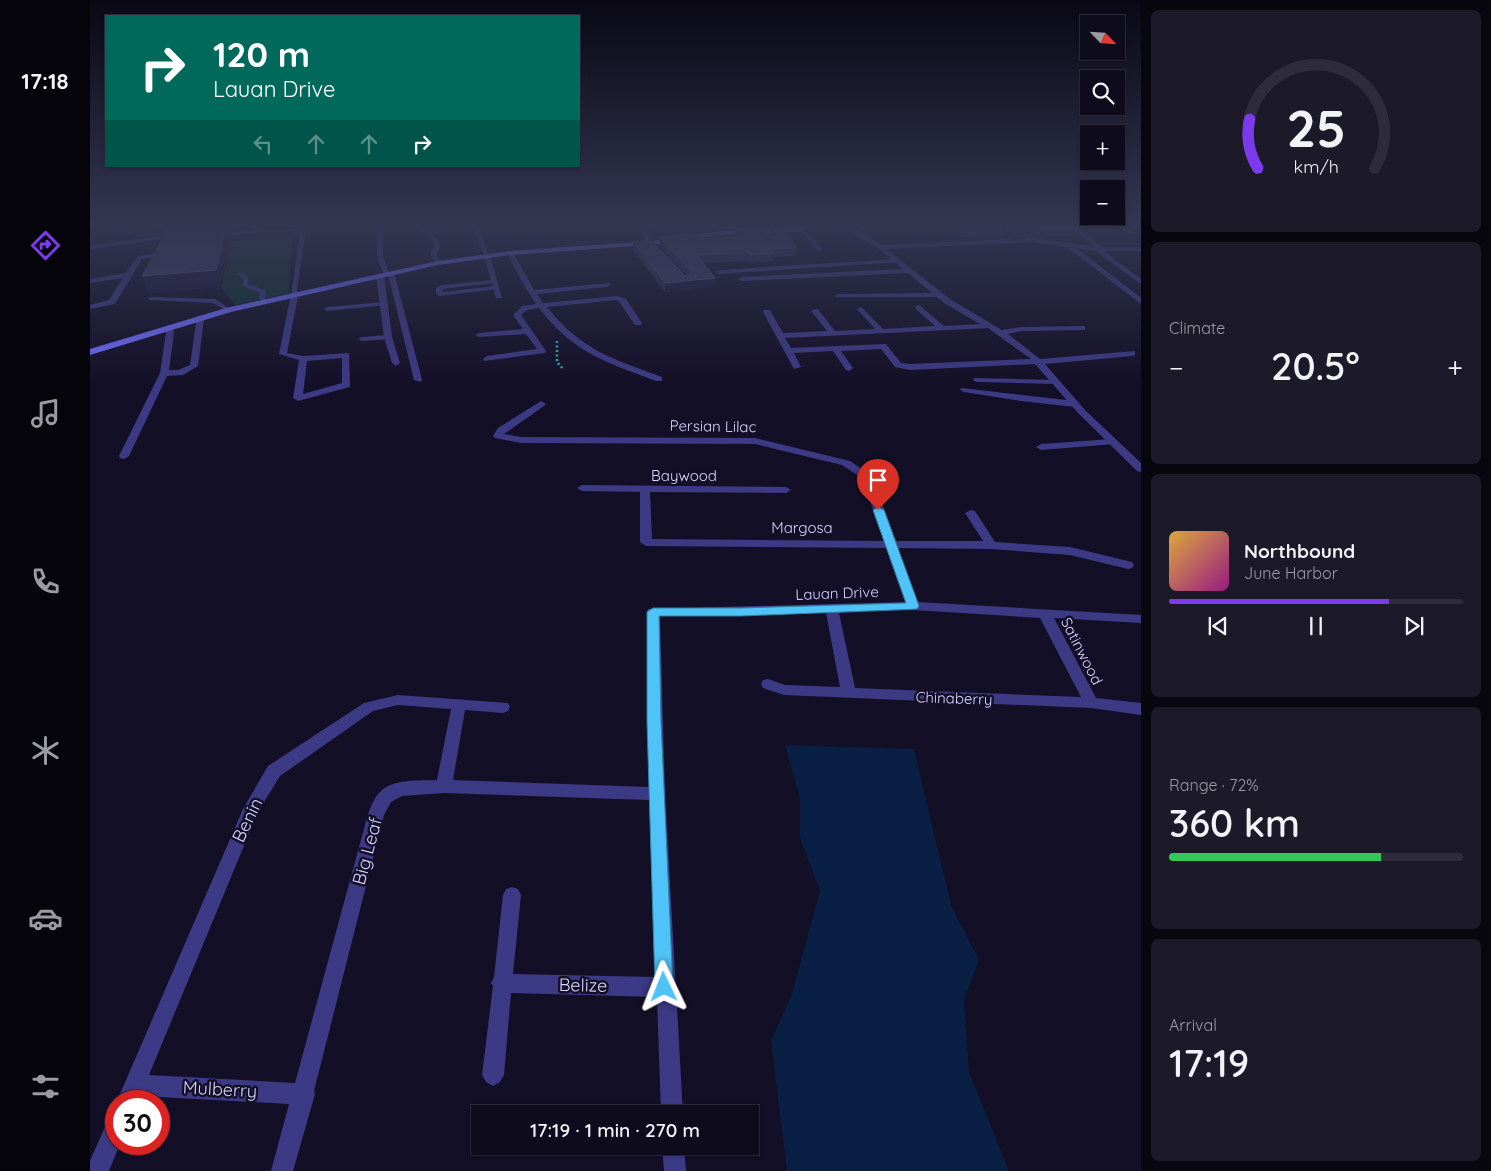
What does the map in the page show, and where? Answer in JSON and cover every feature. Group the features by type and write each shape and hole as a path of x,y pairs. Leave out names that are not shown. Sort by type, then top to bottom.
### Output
{"main road":[{"path":"90,352 200,318 371,277"}],"street":[{"path":"90,281 118,277"},
{"path":"90,306 112,302 128,277"},
{"path":"385,277 388,337 396,364"},
{"path":"493,277 499,296"},
{"path":"522,277 541,305 561,327 597,355 658,379"},
{"path":"742,278 774,277"},
{"path":"917,277 940,295 1001,333 1039,362 1079,408 1141,469"},
{"path":"1109,277 1141,302"},
{"path":"533,292 607,285"},
{"path":"294,296 284,354 303,359 346,355 346,385 298,398 303,359"},
{"path":"487,359 542,351 526,331 518,315 525,308 618,298 623,301 638,322"},
{"path":"919,307 942,328"},
{"path":"861,309 876,331 883,346 898,364 903,366 1039,362 1063,358 1132,353"},
{"path":"815,311 832,334"},
{"path":"767,312 790,350 797,368"},
{"path":"164,373 180,373 194,366 200,318"},
{"path":"781,336 989,326"},
{"path":"124,456 164,373 169,340 168,327"},
{"path":"1001,333 1022,329 1082,328"},
{"path":"479,336 526,331"},
{"path":"790,350 883,346"},
{"path":"835,348 849,368"},
{"name":"Persian Lilac","path":"541,404 508,425 498,436 521,440 755,441 846,463 867,476 913,606"},
{"name":"Baywood","path":"582,488 786,490"},
{"name":"Margosa","path":"645,490 646,542 991,545 1070,551 1128,565"},
{"path":"971,513 991,545"},
{"name":"Lauan Drive","path":"657,794 653,612 913,606 1141,618"},
{"path":"832,609 849,694"},
{"name":"Satinwood","path":"1045,614 1091,703"},
{"name":"Chinaberry","path":"768,684 784,690 1091,703 1141,710"},
{"name":"Benin","path":"132,1090 251,809 274,771 368,707 398,700 503,708"},
{"path":"444,786 459,704"},
{"name":"Big Leaf","path":"282,1171 379,806 385,797 402,789 444,786 657,794"},
{"path":"657,794 664,987 671,1105"},
{"path":"493,1075 501,983 512,895"},
{"name":"Belize","path":"501,983 664,987"},
{"name":"Mulberry","path":"170,1093 304,1094"},
{"path":"98,1171 105,1154"},
{"path":"674,1155 675,1171"}],"lane":[{"path":"244,277 246,278 245,285 264,292 262,298 265,302"},
{"path":"294,296 297,277"},
{"path":"386,277 418,380"},
{"path":"494,285 439,294 438,289 442,287 494,285"},
{"path":"838,296 940,295"},
{"path":"151,299 215,301 230,310"},
{"path":"327,309 385,304"},
{"path":"362,339 388,337"},
{"path":"977,380 1057,382"},
{"path":"964,390 1079,408"},
{"path":"1041,447 1112,442"}],"path":[{"path":"561,327 556,342 557,362 564,370"}],"green space":[{"path":"223,277 290,277 289,293 235,305 221,288"}],"water":[{"path":"785,745 914,749 951,905 979,960 964,1000 969,1072 1009,1171 787,1171 771,1041 792,994 820,891 800,838 800,798"}],"building":[{"path":"660,277 715,278 665,283"}],"route":[{"path":"664,987 654,722 653,612 741,612 913,606 878,510"}]}
